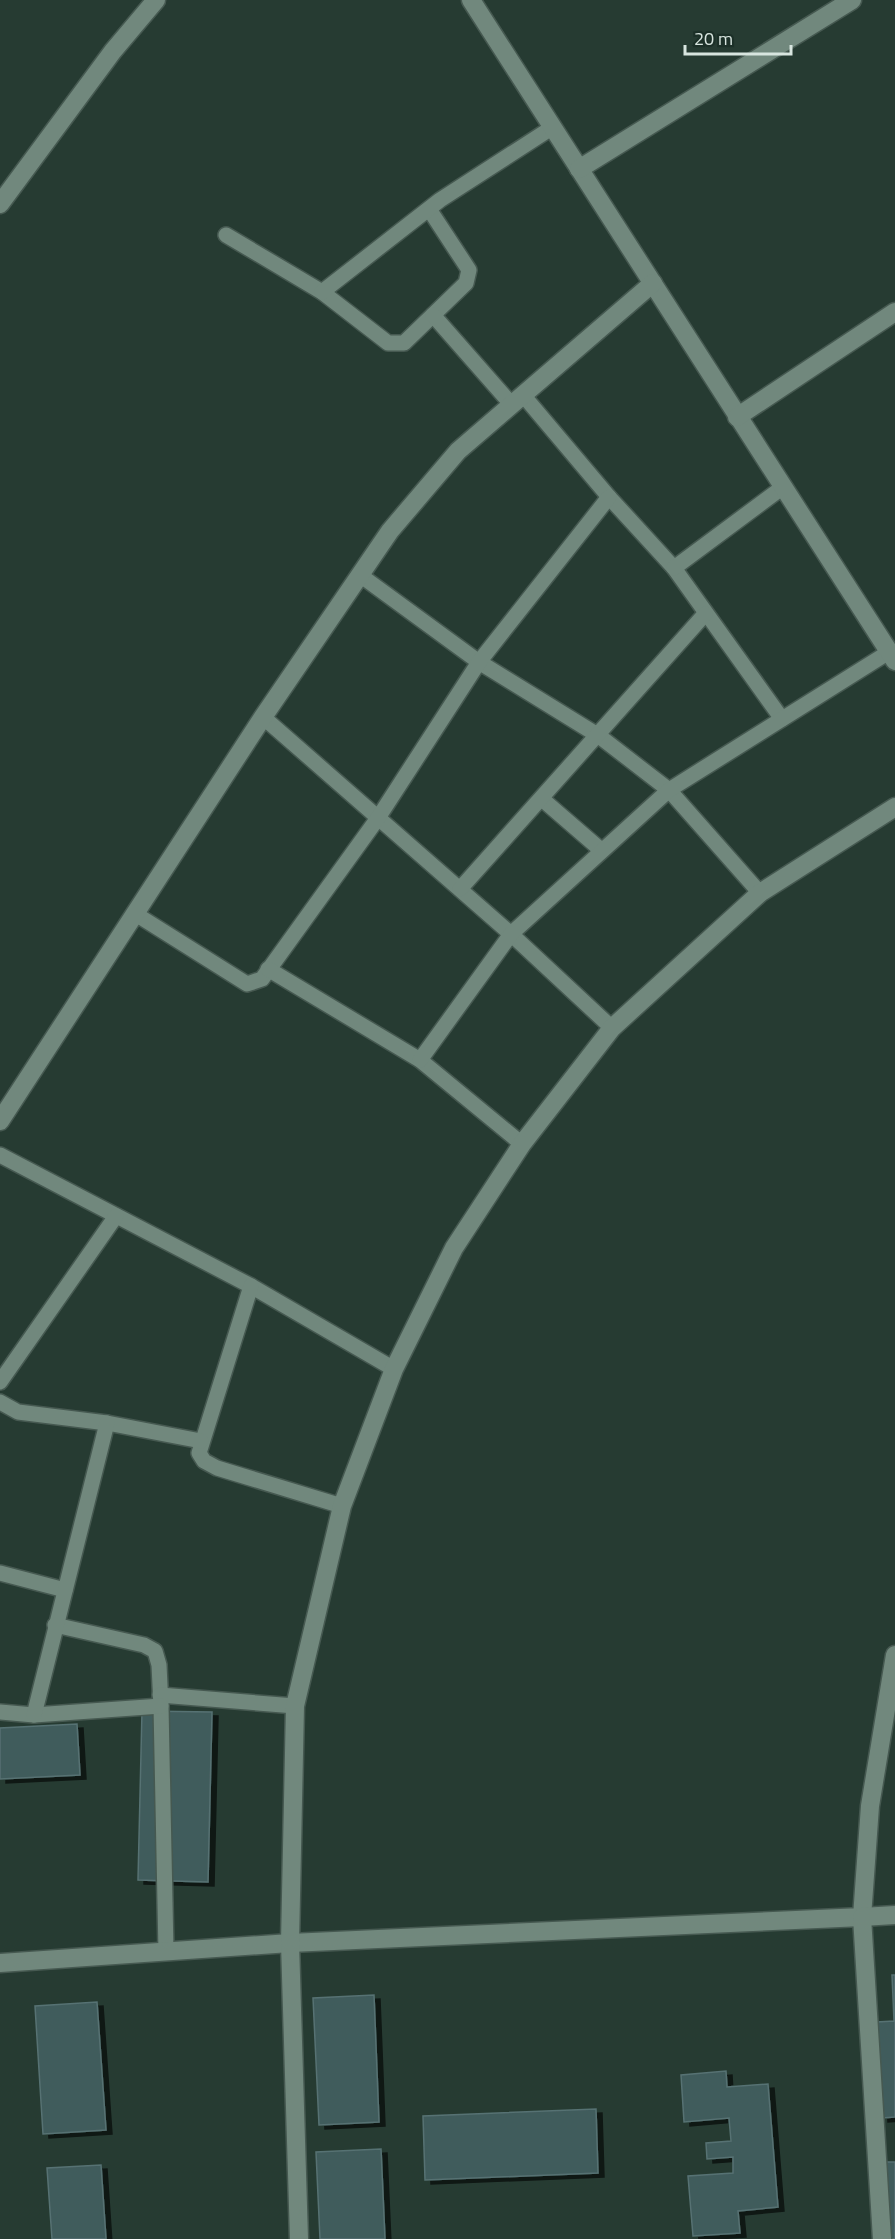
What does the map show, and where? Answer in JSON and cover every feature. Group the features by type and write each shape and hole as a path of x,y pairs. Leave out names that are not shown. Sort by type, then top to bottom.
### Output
{"street":[{"path":"0,204 113,51 156,0"},
{"path":"471,0 892,656"},
{"path":"579,169 852,0"},
{"path":"0,1121 263,717 390,531 458,451 653,284"},
{"path":"737,417 895,312"},
{"path":"299,2239 290,1943 295,1706 342,1506 394,1369 454,1248 522,1144 612,1028 760,893 895,807"},
{"path":"882,2239 862,1917 870,1806 895,1655"},
{"path":"0,1963 290,1943 895,1915"}],"lane":[{"path":"322,292 429,209 552,127"},
{"path":"226,236 322,292 387,343 404,343 466,283 469,276 469,270 429,209"},
{"path":"433,315 518,400 674,568 782,719"},
{"path":"674,568 783,487"},
{"path":"134,913 247,984 262,979 378,818 479,662 609,497"},
{"path":"360,575 479,662 599,736 669,790 760,893"},
{"path":"460,889 599,736 705,614"},
{"path":"420,1060 511,934 669,790 782,719 892,656"},
{"path":"263,717 511,934 612,1028"},
{"path":"542,799 601,850"},
{"path":"268,969 420,1060 522,1144"},
{"path":"0,1155 250,1286 394,1369"},
{"path":"0,1382 116,1215"},
{"path":"250,1286 199,1453 204,1461 217,1468 342,1506"},
{"path":"0,1402 18,1412 107,1423 201,1441"},
{"path":"34,1715 107,1423"},
{"path":"0,1573 65,1590"},
{"path":"56,1625 144,1645 155,1651 159,1665 166,1952"},
{"path":"0,1712 34,1715 160,1701 295,1706"}],"building":[{"path":"142,1711 212,1712 208,1882 138,1880"},
{"path":"77,1724 80,1775 0,1779 0,1728"},
{"path":"892,1975 895,1975 895,2117 882,2118 877,2022 894,2021"},
{"path":"374,1995 379,2122 319,2125 313,1998"},
{"path":"97,2002 106,2130 43,2134 35,2006"},
{"path":"726,2071 727,2087 768,2084 778,2207 738,2211 740,2233 693,2236 688,2176 733,2173 733,2157 707,2159 706,2143 731,2141 729,2118 684,2122 681,2075"},
{"path":"596,2109 598,2173 425,2180 423,2116"},
{"path":"381,2149 385,2239 320,2239 316,2152"},
{"path":"884,2162 895,2162 895,2239 889,2239"},
{"path":"101,2165 106,2239 52,2239 47,2168"}]}
